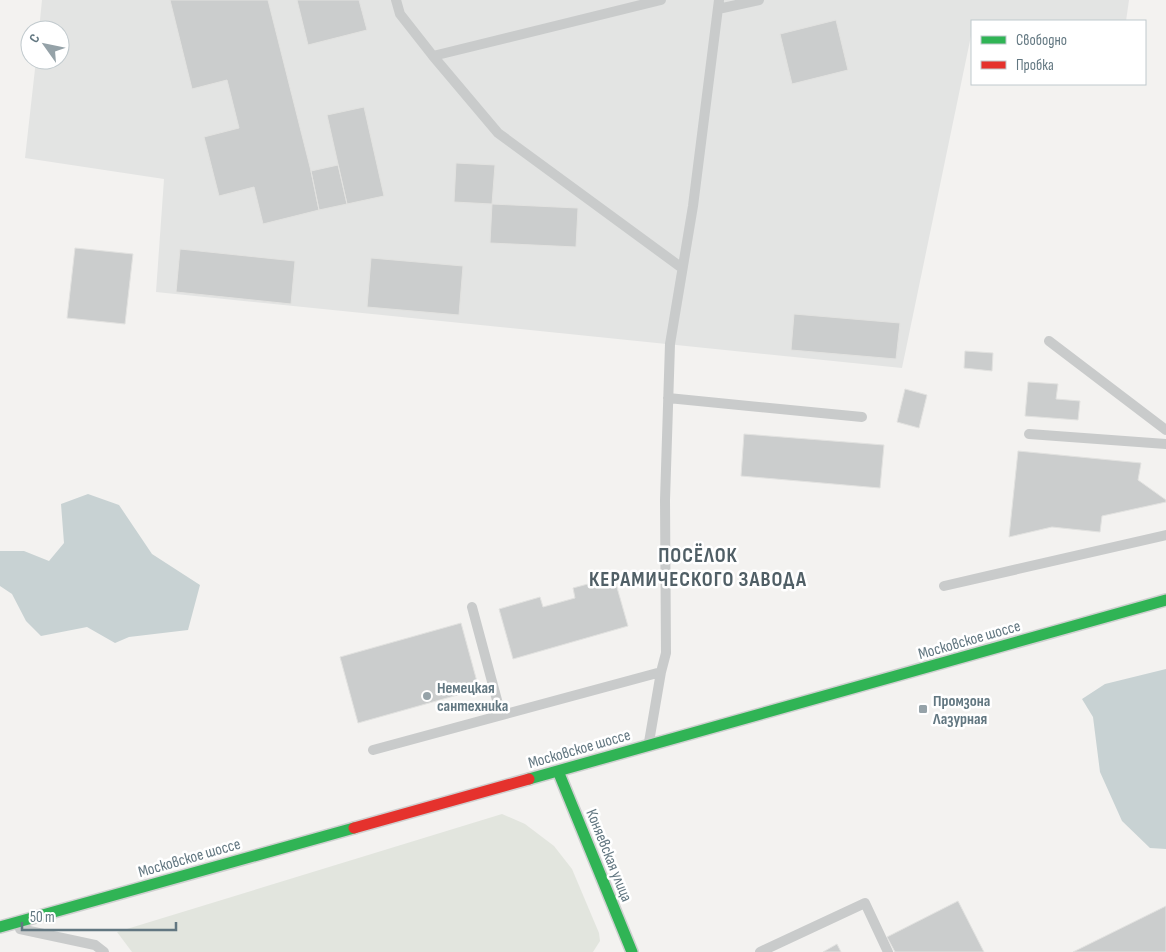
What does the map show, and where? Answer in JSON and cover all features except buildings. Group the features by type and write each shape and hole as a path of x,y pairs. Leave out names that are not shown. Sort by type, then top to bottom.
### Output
{"main road":[{"name":"Московское шоссе","path":"2,926 1166,600"},
{"name":"Коняевская улица","path":"558,771 631,952"}],"lane":[{"path":"396,0 400,14 498,133 682,268"},
{"path":"433,56 661,0"},
{"path":"648,745 666,653 665,500 670,344 693,206 718,5 759,0"},
{"path":"1049,341 1166,430"},
{"path":"668,398 862,417"},
{"path":"1029,434 1166,444"},
{"path":"944,586 1166,535"},
{"path":"472,607 500,716"},
{"path":"374,750 661,672"},
{"path":"760,952 865,903 888,952"},
{"path":"2,926 95,945 104,952"}],"shaded area":[{"path":"42,0 1129,0 1126,20 971,20 971,36 902,368 156,292 164,179 25,158 35,70 70,70 70,20 40,20"},
{"path":"88,494 119,505 152,554 200,585 188,630 129,637 115,643 87,627 41,636 26,621 12,594 0,586 0,551 24,551 49,561 64,543 61,504"},
{"path":"1166,669 1166,849 1150,848 1122,821 1100,772 1093,717 1082,699 1105,684"},
{"path":"502,814 525,824 554,846 572,869 599,933 600,941 593,952 132,952 117,932"}],"traffic: fast":[{"path":"529,779 1166,600"},
{"path":"558,771 632,952"},
{"path":"0,927 354,828"}],"traffic: jam":[{"path":"354,828 529,779"}],"place":[{"name":"Немецкая сантехника","path":"427,696"},
{"name":"Промзона Лазурная","path":"923,709"}],"district":[{"name":"ПОСЁЛОК КЕРАМИЧЕСКОГО ЗАВОДА","path":"698,567"}]}
